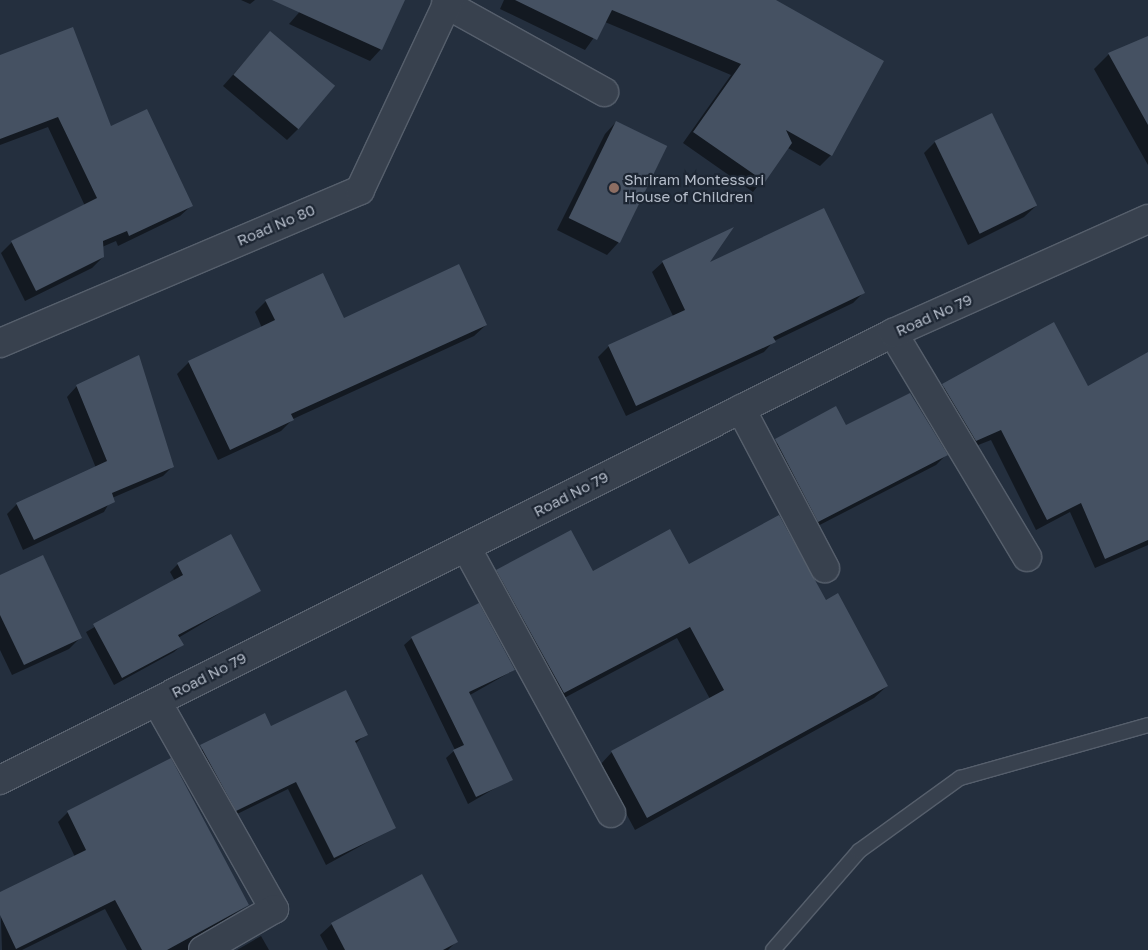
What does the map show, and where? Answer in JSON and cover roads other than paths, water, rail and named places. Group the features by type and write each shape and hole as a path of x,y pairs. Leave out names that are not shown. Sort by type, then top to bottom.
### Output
{"street":[{"path":"447,2 604,92"},
{"name":"Road No 80","path":"0,343 360,190 447,2"},
{"name":"Road No 79","path":"0,780 893,333 1148,219"},
{"path":"893,333 1027,557"},
{"path":"741,409 825,568"},
{"path":"466,547 611,814"},
{"path":"156,702 274,910 203,950"}],"lane":[{"path":"773,950 859,851 960,778 1148,725"}],"place":[{"name":"Shriram Montessori House of Children","path":"614,188"}]}
